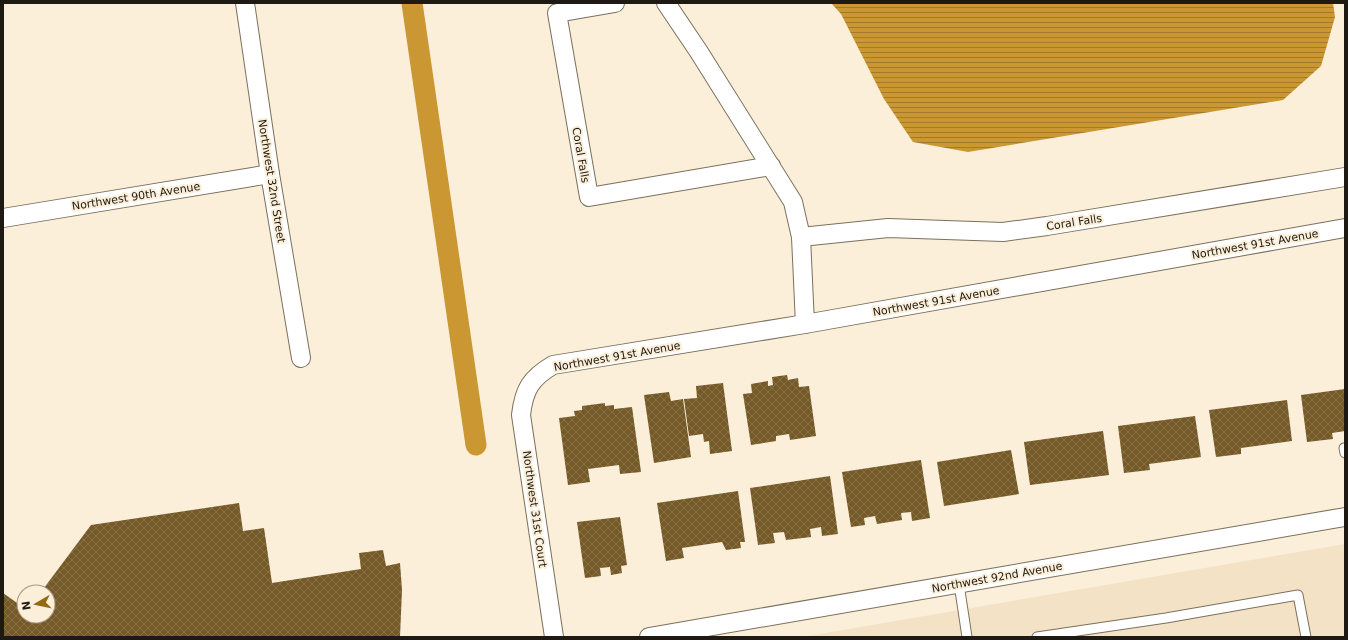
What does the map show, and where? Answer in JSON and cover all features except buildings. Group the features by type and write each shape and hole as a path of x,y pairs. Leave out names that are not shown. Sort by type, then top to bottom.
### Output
{"street":[{"name":"Northwest 32nd Street","path":"245,3 270,174 301,358"},
{"name":"Coral Falls","path":"615,3 557,13 589,196 771,166"},
{"path":"666,3 703,58 794,202 801,237 805,324"},
{"name":"Northwest 90th Avenue","path":"3,218 270,174"},
{"name":"Coral Falls","path":"801,237 888,228 1004,232 1345,177"},
{"name":"Northwest 91st Avenue","path":"532,382 540,373 553,365 805,324 1345,228"},
{"name":"Northwest 31st Court","path":"532,382 524,398 522,415 554,637"},
{"name":"Northwest 92nd Avenue","path":"649,637 1345,517"}],"lane":[{"path":"959,584 967,637"},
{"path":"1037,637 1166,618 1298,594 1306,637"}],"shaded area":[{"path":"831,3 1333,3 1335,17 1321,66 1283,100 968,152 913,142 884,99 841,14"},
{"path":"1345,544 1345,637 802,637"}],"waterway":[{"path":"412,3 476,445"}]}
